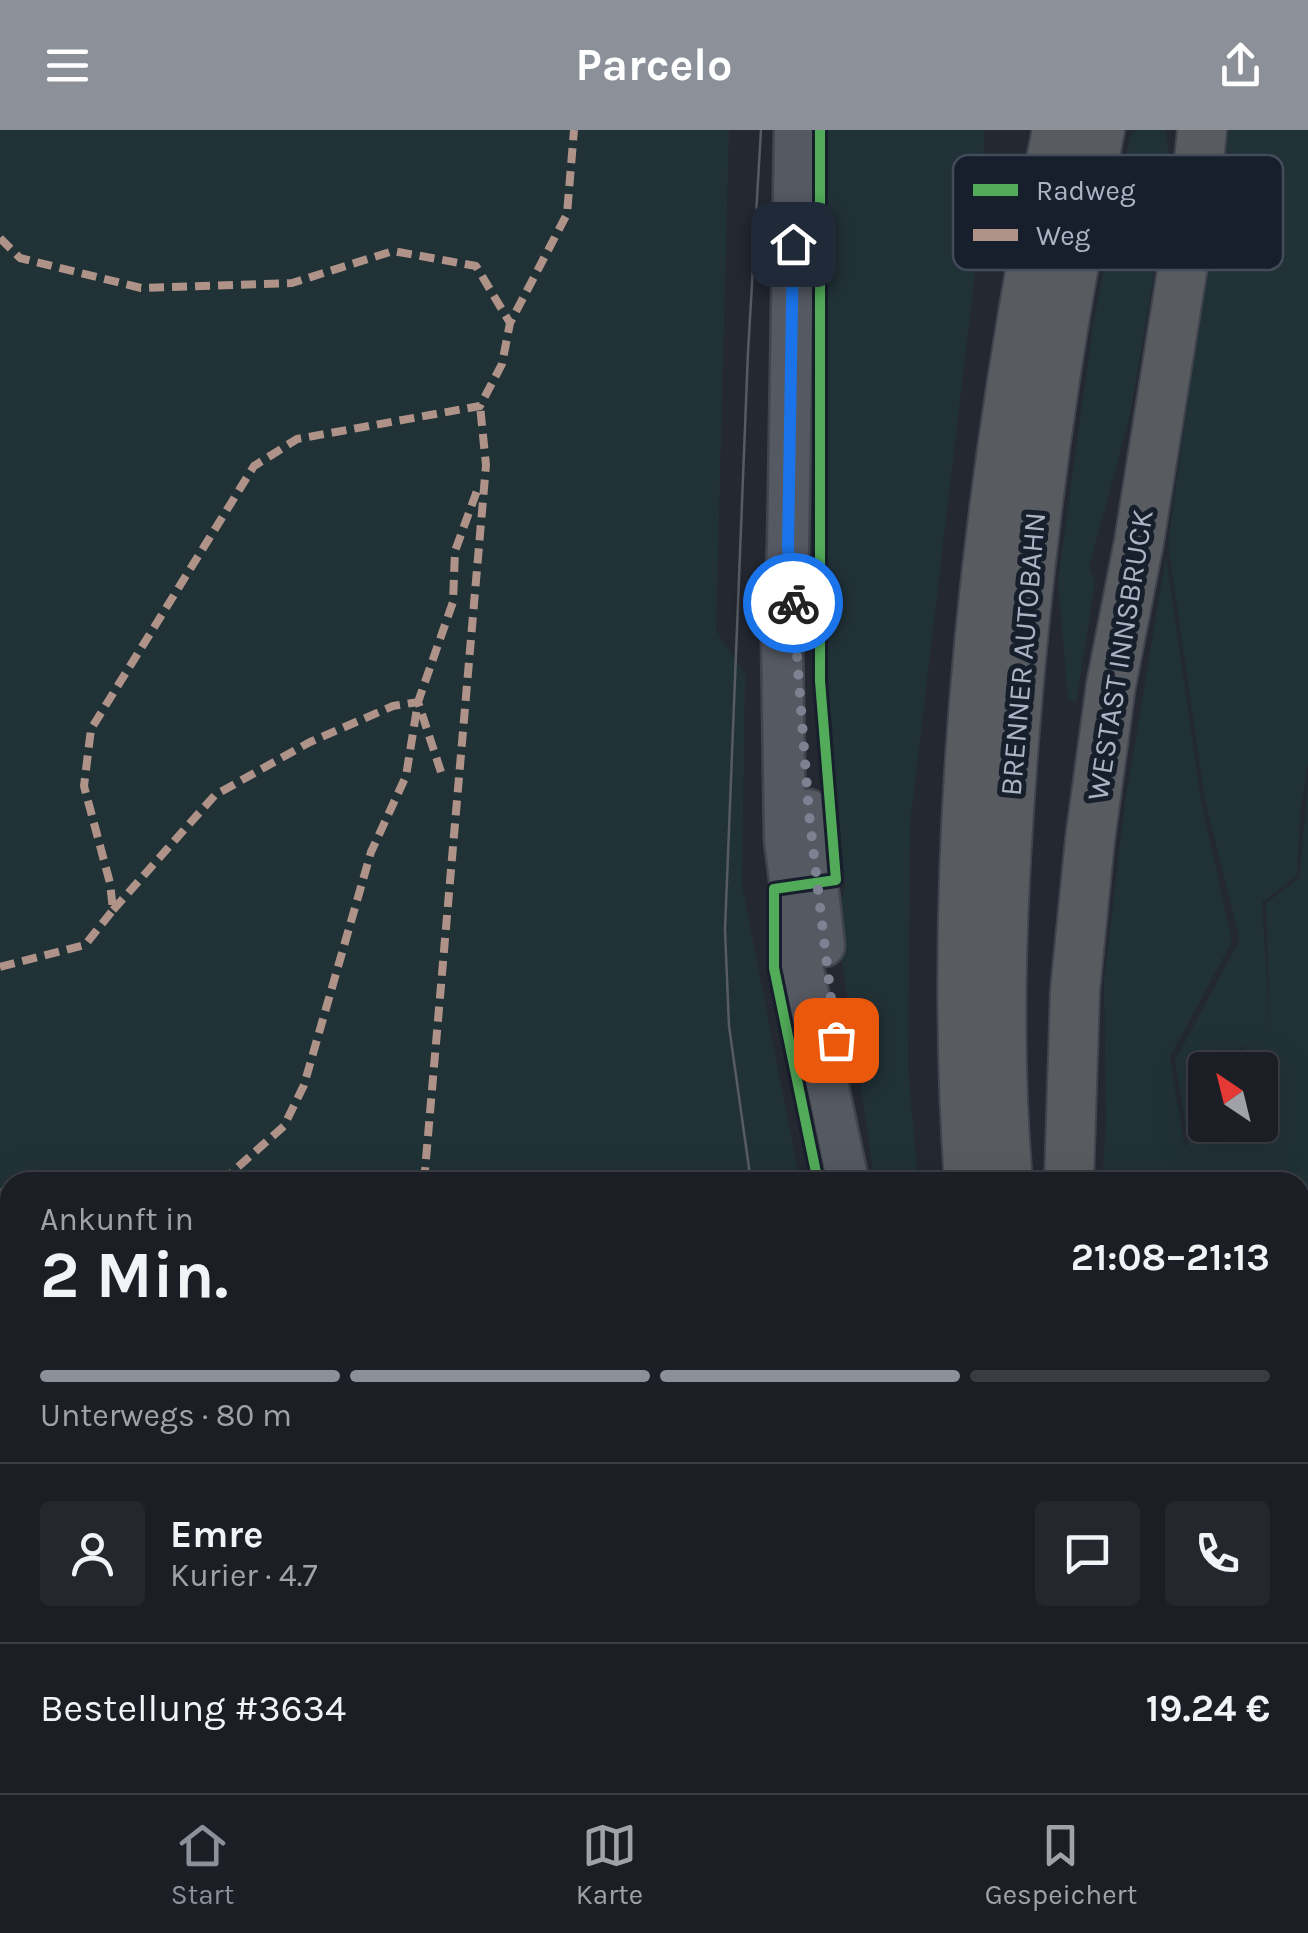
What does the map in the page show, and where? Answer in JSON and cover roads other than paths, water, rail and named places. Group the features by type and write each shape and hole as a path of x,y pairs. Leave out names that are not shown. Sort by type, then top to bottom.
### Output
{"highway":[{"path":"1020,155 1022,130"},
{"name":"BRENNER AUTOBAHN","path":"1052,155 1057,130"},
{"name":"BRENNER AUTOBAHN","path":"1095,155 1100,130"},
{"name":"WESTAST INNSBRUCK","path":"1200,155 1202,130"},
{"path":"991,543 1010,270"},
{"name":"BRENNER AUTOBAHN","path":"969,1172 964,1034 965,850 971,736 991,543 1031,270"},
{"name":"BRENNER AUTOBAHN","path":"1008,1172 1003,1042 1004,867 1023,630 1046,435 1071,270"},
{"name":"WESTAST INNSBRUCK","path":"1069,1172 1074,991 1090,840 1110,685 1139,542 1182,270"}],"main road":[{"path":"794,130 788,547 782,652 787,871 799,951 846,1172"},
{"path":"788,547 809,814 830,1004 860,1172"}],"tram line":[{"path":"750,1172 729,1026 725,930 748,352 761,130"}]}
